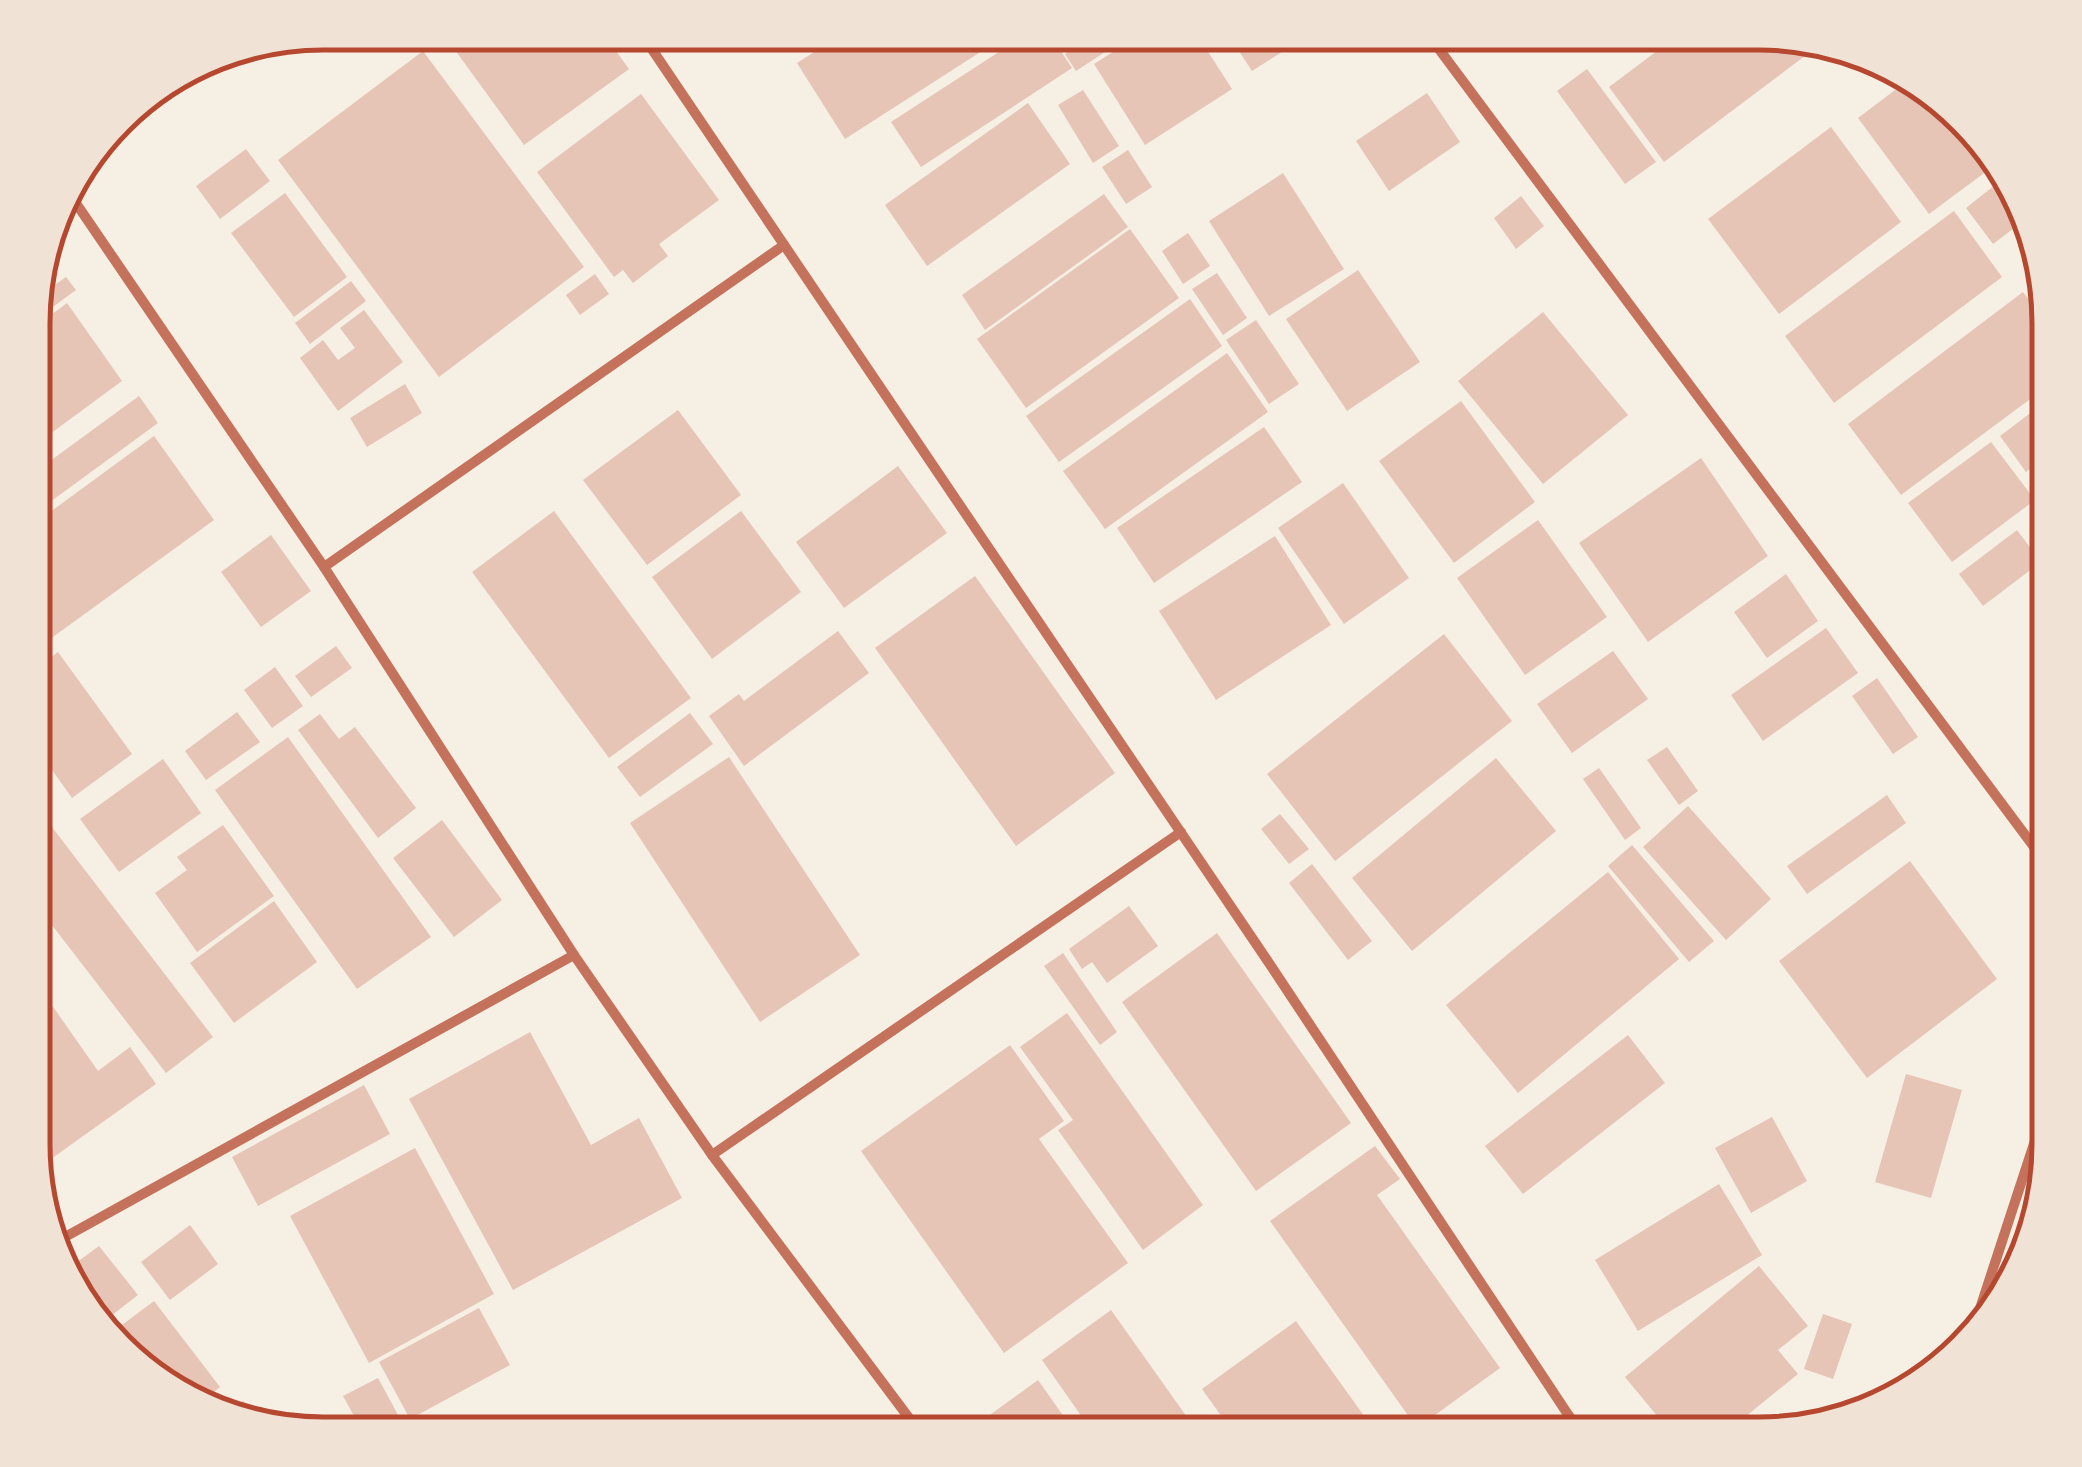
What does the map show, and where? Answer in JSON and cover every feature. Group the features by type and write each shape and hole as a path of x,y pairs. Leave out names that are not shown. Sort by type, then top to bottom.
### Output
{"street":[{"path":"652,51 1181,832 1569,1416"},
{"path":"1440,51 2031,843"},
{"path":"77,205 324,568 574,954 712,1155 908,1416"},
{"path":"324,568 784,245"},
{"path":"712,1155 1181,832"},
{"path":"67,1236 574,954"},
{"path":"1983,1298 2031,1153"}],"building":[{"path":"423,51 584,267 439,377 278,160"},
{"path":"456,51 616,51 629,69 524,145"},
{"path":"816,51 982,51 845,139 797,63"},
{"path":"1000,51 1061,51 1072,68 921,167 891,122"},
{"path":"1070,51 1107,51 1076,71 1065,54"},
{"path":"1115,51 1208,51 1232,89 1145,145 1094,64"},
{"path":"1239,51 1284,51 1252,71"},
{"path":"1657,51 1807,54 1664,162 1609,87"},
{"path":"1587,69 1656,162 1625,184 1557,91"},
{"path":"1897,88 1939,118 1986,172 1929,214 1858,118"},
{"path":"1083,90 1119,146 1093,163 1058,105"},
{"path":"1427,93 1460,142 1389,191 1356,141"},
{"path":"641,94 719,200 659,244 668,256 633,283 623,270 614,277 537,172"},
{"path":"1028,103 1070,164 927,266 885,205"},
{"path":"1831,127 1901,222 1779,314 1708,219"},
{"path":"246,149 270,181 220,219 196,186"},
{"path":"1128,150 1152,187 1126,204 1102,167"},
{"path":"1283,173 1344,269 1269,316 1209,221"},
{"path":"1994,186 2014,228 1993,244 1966,208"},
{"path":"285,193 347,277 294,317 231,233"},
{"path":"1104,194 1128,227 985,330 962,295"},
{"path":"1521,196 1544,226 1516,249 1494,218"},
{"path":"1954,211 2002,277 1834,403 1785,336"},
{"path":"1130,229 1179,298 1026,408 977,339"},
{"path":"1188,233 1210,266 1183,284 1162,251"},
{"path":"1358,270 1420,362 1347,411 1286,319"},
{"path":"1217,273 1247,318 1223,335 1192,289"},
{"path":"595,274 609,294 580,315 566,295"},
{"path":"66,277 76,290 51,308 52,287"},
{"path":"351,281 366,301 310,344 295,323"},
{"path":"2023,292 2031,303 2031,398 1901,495 1848,424"},
{"path":"1190,299 1222,346 1059,462 1026,416"},
{"path":"67,303 122,381 50,434 50,323 50,315"},
{"path":"364,310 403,362 338,411 300,358 323,340 338,360 355,348 340,328"},
{"path":"1543,312 1628,415 1543,484 1458,381"},
{"path":"1256,320 1299,384 1269,404 1226,340"},
{"path":"1227,353 1268,412 1105,529 1063,471"},
{"path":"405,384 422,413 367,447 350,418"},
{"path":"139,396 158,423 50,502 50,461"},
{"path":"1461,401 1535,502 1454,563 1379,461"},
{"path":"678,410 741,495 647,565 583,480"},
{"path":"2031,413 2031,468 2026,472 2000,436"},
{"path":"1264,427 1302,482 1154,583 1117,528"},
{"path":"154,436 214,520 50,639 50,512"},
{"path":"1991,442 2031,495 2031,503 1952,562 1908,503"},
{"path":"1701,458 1768,556 1648,642 1579,543"},
{"path":"898,466 947,533 844,608 796,542"},
{"path":"1343,483 1409,578 1344,624 1278,528"},
{"path":"554,511 691,698 609,758 472,572"},
{"path":"741,511 801,592 712,659 652,577"},
{"path":"1538,520 1607,617 1525,675 1457,578"},
{"path":"2017,530 2031,549 2031,570 1983,606 1959,574"},
{"path":"271,535 311,591 261,627 221,572"},
{"path":"1275,536 1331,625 1216,700 1159,611"},
{"path":"1786,574 1818,621 1767,658 1734,612"},
{"path":"975,576 1115,773 1016,846 875,648"},
{"path":"1826,628 1858,673 1763,741 1731,695"},
{"path":"838,631 869,673 744,766 709,716 739,694 744,701"},
{"path":"1444,634 1512,721 1335,861 1267,774"},
{"path":"336,646 352,668 311,697 295,676"},
{"path":"1613,651 1648,699 1572,753 1537,704"},
{"path":"58,652 132,754 72,798 51,768 50,658"},
{"path":"275,667 303,706 272,728 244,690"},
{"path":"1877,678 1918,737 1893,754 1852,696"},
{"path":"237,712 260,742 206,780 185,751"},
{"path":"690,713 713,744 640,797 617,767"},
{"path":"320,714 339,739 355,727 416,808 378,838 298,730"},
{"path":"288,737 431,937 357,989 215,790"},
{"path":"1667,747 1698,791 1679,805 1647,760"},
{"path":"729,757 860,955 760,1022 630,823"},
{"path":"1496,758 1556,831 1412,951 1352,878"},
{"path":"163,759 201,813 119,872 80,819"},
{"path":"1599,768 1641,828 1625,840 1583,779"},
{"path":"1887,795 1906,823 1807,894 1787,866"},
{"path":"1688,806 1771,899 1726,940 1643,847"},
{"path":"1280,814 1309,849 1289,864 1261,829"},
{"path":"442,820 502,900 454,937 393,858"},
{"path":"51,825 213,1037 166,1073 51,923"},
{"path":"223,825 274,896 197,952 155,893 187,870 177,857"},
{"path":"1632,845 1714,941 1689,962 1608,866"},
{"path":"1910,861 1997,979 1867,1078 1779,961"},
{"path":"1312,864 1372,941 1348,960 1289,883"},
{"path":"1608,872 1679,959 1518,1093 1446,1005"},
{"path":"274,901 317,962 234,1023 190,963"},
{"path":"1129,906 1158,946 1107,983 1092,962 1082,969 1069,949"},
{"path":"1217,933 1351,1123 1256,1191 1122,1002"},
{"path":"1063,953 1117,1032 1100,1045 1044,966"},
{"path":"51,1004 98,1071 130,1047 156,1084 51,1159"},
{"path":"1067,1013 1203,1205 1143,1250 1058,1130 1073,1120 1020,1047"},
{"path":"530,1032 591,1145 639,1118 682,1198 513,1290 409,1099"},
{"path":"1628,1035 1665,1083 1523,1194 1485,1146"},
{"path":"1010,1045 1064,1121 1039,1139 1128,1263 1004,1353 861,1151"},
{"path":"1906,1074 1962,1090 1931,1198 1875,1182"},
{"path":"364,1085 390,1134 258,1206 232,1157"},
{"path":"1772,1117 1807,1181 1751,1213 1715,1148"},
{"path":"1375,1146 1400,1179 1377,1195 1500,1368 1433,1417 1409,1417 1270,1221"},
{"path":"415,1148 494,1294 369,1363 290,1216"},
{"path":"1719,1184 1762,1255 1638,1331 1595,1260"},
{"path":"190,1225 218,1264 170,1300 141,1262"},
{"path":"99,1246 138,1295 112,1315 77,1262"},
{"path":"1759,1266 1808,1326 1778,1350 1798,1374 1745,1417 1658,1417 1625,1377"},
{"path":"154,1301 220,1387 213,1393 187,1380 157,1361 120,1326"},
{"path":"479,1308 510,1365 415,1416 408,1416 379,1362"},
{"path":"1111,1310 1187,1417 1082,1417 1042,1360"},
{"path":"1823,1314 1852,1324 1833,1379 1804,1369"},
{"path":"1296,1321 1365,1417 1222,1417 1202,1389"},
{"path":"378,1378 399,1416 354,1416 343,1396"},
{"path":"1038,1380 1064,1417 988,1416"}]}
